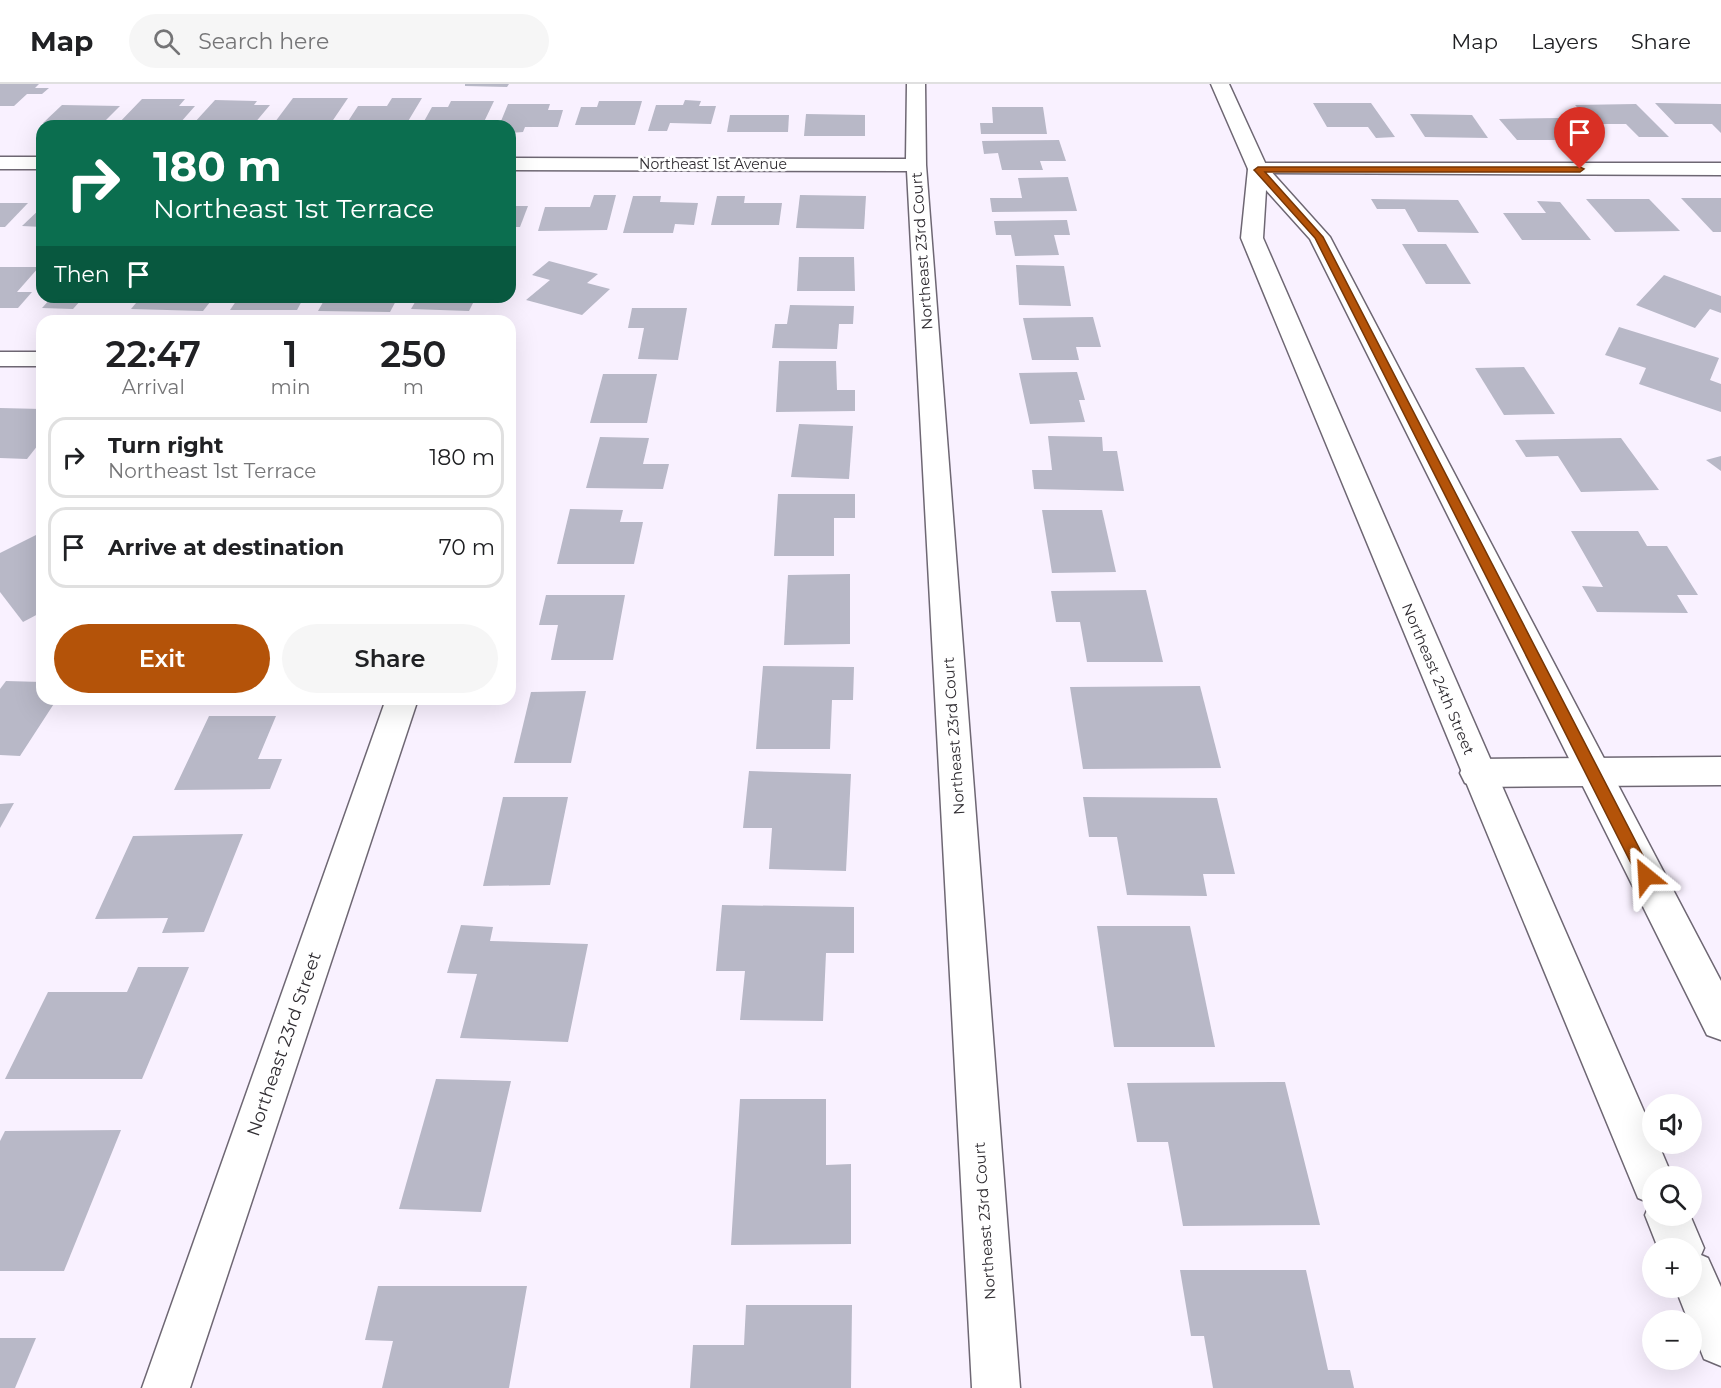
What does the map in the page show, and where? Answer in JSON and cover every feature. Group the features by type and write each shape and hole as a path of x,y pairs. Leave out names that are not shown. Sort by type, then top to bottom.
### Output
{"street":[{"name":"Northeast 23rd Court","path":"916,84 916,165 996,1388"},
{"name":"Northeast 24th Street","path":"1220,84 1258,170 1319,237 1721,1021"},
{"path":"0,163 36,163"},
{"name":"Northeast 1st Avenue","path":"516,164 916,165"},
{"path":"1258,170 1721,169"},
{"name":"Northeast 24th Street","path":"1258,170 1252,238 1646,1166"},
{"path":"0,359 36,359"},
{"name":"Northeast 23rd Street","path":"166,1388 400,705"},
{"path":"1477,772 1721,771"},
{"path":"1702,1297 1721,1342"}],"building":[{"path":"0,84 39,84 35,88 49,88 42,94 27,94 14,106 0,106"},
{"path":"465,84 509,84 507,87 465,86"},
{"path":"293,98 348,98 333,120 276,120"},
{"path":"392,98 422,98 409,120 349,120 358,106 387,106"},
{"path":"142,99 185,99 179,106 195,106 183,120 122,120"},
{"path":"215,100 257,101 254,105 270,105 257,120 197,120"},
{"path":"685,100 701,101 699,106 716,106 711,124 670,123 667,131 648,131 656,105 683,105"},
{"path":"451,101 494,101 485,120 425,120 432,107 448,107"},
{"path":"599,101 642,101 635,125 575,125 581,107 597,107"},
{"path":"1313,103 1371,103 1395,137 1376,138 1368,127 1327,127"},
{"path":"1655,103 1721,104 1721,133 1712,124 1675,124"},
{"path":"508,104 550,104 548,110 563,110 558,127 525,127 523,132 516,133 516,120 501,120"},
{"path":"1636,104 1669,137 1639,137 1626,124 1593,124 1575,105"},
{"path":"62,105 120,106 106,120 46,120"},
{"path":"992,107 1043,107 1047,134 981,134 980,123 993,123"},
{"path":"806,114 865,115 865,136 804,136"},
{"path":"1410,114 1472,115 1488,138 1425,137"},
{"path":"730,115 789,115 788,132 727,132"},
{"path":"1558,118 1578,140 1517,140 1499,119"},
{"path":"1059,140 1066,161 1040,161 1043,170 1002,170 998,153 984,154 982,141"},
{"path":"1068,177 1077,211 992,212 990,198 1022,198 1018,178"},
{"path":"594,195 616,195 607,230 538,231 545,207 590,207"},
{"path":"800,195 866,196 864,229 796,228"},
{"path":"633,196 661,196 660,202 698,203 694,225 675,224 673,233 623,233"},
{"path":"717,196 745,196 744,203 782,203 779,225 711,225"},
{"path":"1681,198 1721,198 1721,232 1713,232"},
{"path":"1371,199 1458,200 1479,233 1418,232 1405,209 1377,209"},
{"path":"1586,199 1649,199 1680,231 1615,232"},
{"path":"1537,201 1560,202 1591,240 1522,240 1503,213 1546,213"},
{"path":"0,203 28,203 5,227 0,227"},
{"path":"516,206 528,206 520,227 516,227"},
{"path":"36,213 36,227 22,226"},
{"path":"1067,220 1070,235 1054,235 1059,255 1015,256 1011,235 996,235 994,221"},
{"path":"1402,244 1446,244 1471,284 1426,284"},
{"path":"799,257 854,257 855,291 797,291"},
{"path":"549,261 598,274 587,283 610,289 582,315 526,300 550,280 532,275"},
{"path":"1016,265 1064,266 1071,306 1019,305"},
{"path":"0,267 36,267 36,270 17,292 32,292 18,308 0,308"},
{"path":"1664,275 1721,296 1721,313 1710,309 1695,328 1636,305"},
{"path":"47,303 78,303 73,309 42,308"},
{"path":"136,303 209,303 203,311 131,309"},
{"path":"235,303 301,303 297,310 230,310"},
{"path":"323,303 395,303 390,312 318,311"},
{"path":"414,303 473,303 469,311 411,309"},
{"path":"790,305 854,306 853,324 839,324 837,349 772,348 775,324 787,324"},
{"path":"632,308 687,308 678,360 638,359 644,328 628,328"},
{"path":"1093,317 1101,347 1076,347 1079,360 1032,360 1023,318"},
{"path":"1619,327 1719,358 1710,380 1721,384 1721,412 1639,384 1646,368 1605,355"},
{"path":"779,361 836,361 837,390 855,390 855,411 776,412"},
{"path":"1524,367 1555,414 1504,415 1475,368"},
{"path":"1077,372 1085,400 1079,400 1085,422 1030,424 1019,373"},
{"path":"603,374 657,374 647,423 590,423"},
{"path":"0,408 36,409 36,448 27,459 0,458"},
{"path":"799,424 853,426 849,479 791,477"},
{"path":"1048,436 1102,437 1103,451 1117,451 1124,491 1034,489 1032,470 1052,470"},
{"path":"600,437 649,438 643,464 669,464 663,489 586,488"},
{"path":"1621,438 1659,490 1581,492 1558,456 1526,457 1515,440"},
{"path":"1721,456 1721,471 1706,460"},
{"path":"778,494 855,494 855,518 834,518 834,556 774,556"},
{"path":"570,509 623,510 620,522 643,522 634,564 557,564"},
{"path":"1042,510 1102,510 1116,572 1052,573"},
{"path":"1571,531 1638,531 1647,546 1667,546 1698,595 1677,595 1688,613 1597,612 1582,586 1603,587"},
{"path":"36,535 36,615 23,622 0,592 0,553"},
{"path":"850,574 850,644 784,645 788,575"},
{"path":"1146,590 1163,662 1087,662 1080,622 1056,622 1051,591"},
{"path":"546,595 625,595 613,660 551,660 558,625 539,625"},
{"path":"763,666 854,667 853,700 832,700 830,749 756,749"},
{"path":"6,681 36,682 36,705 53,705 20,756 0,755 0,689"},
{"path":"1200,686 1221,768 1083,769 1070,687"},
{"path":"586,691 571,763 514,763 531,692"},
{"path":"209,716 276,716 258,759 282,759 270,789 174,790"},
{"path":"749,771 851,774 846,871 769,869 772,828 743,828"},
{"path":"503,797 568,797 550,885 483,886"},
{"path":"1083,797 1217,798 1235,874 1203,874 1207,896 1127,895 1117,837 1089,837"},
{"path":"14,803 0,828 0,804"},
{"path":"243,834 204,932 162,933 168,918 95,919 133,836"},
{"path":"722,905 854,907 854,953 826,953 823,1021 740,1020 745,971 716,971"},
{"path":"461,925 493,927 490,941 588,944 568,1042 460,1038 477,974 447,973"},
{"path":"1097,926 1190,926 1215,1047 1114,1047"},
{"path":"138,967 189,967 142,1079 5,1079 48,992 127,992"},
{"path":"436,1079 511,1081 481,1212 399,1209"},
{"path":"1285,1082 1320,1225 1183,1226 1168,1142 1137,1142 1127,1083"},
{"path":"740,1099 826,1099 826,1165 851,1164 851,1244 731,1245"},
{"path":"121,1130 64,1271 0,1271 0,1141 5,1131"},
{"path":"1180,1270 1306,1270 1328,1370 1350,1370 1354,1388 1213,1388 1204,1336 1191,1336"},
{"path":"378,1286 527,1286 509,1388 382,1388 393,1341 365,1340"},
{"path":"746,1305 852,1305 851,1388 690,1388 693,1345 744,1345"},
{"path":"0,1338 36,1338 15,1388 0,1388"}],"route":[{"path":"1580,169 1258,170 1319,237 1646,876"}]}
